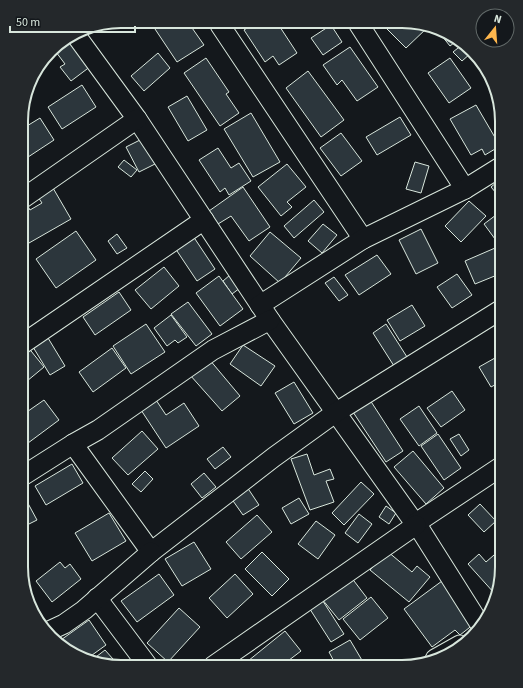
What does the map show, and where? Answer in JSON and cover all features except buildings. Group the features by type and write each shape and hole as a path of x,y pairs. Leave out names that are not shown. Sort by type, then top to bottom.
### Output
{"street":[{"path":"222,28 363,239"},
{"path":"361,28 465,189"},
{"path":"79,39 137,119 265,313 335,414 416,524 477,620"},
{"path":"28,195 137,119"},
{"path":"28,473 98,430 213,350 363,239 465,189 495,170"},
{"path":"28,340 204,220"},
{"path":"52,630 64,624 97,598 150,552 274,457 335,414 495,313"},
{"path":"73,444 150,552"},
{"path":"222,660 495,471"},
{"path":"97,598 144,660"}]}
